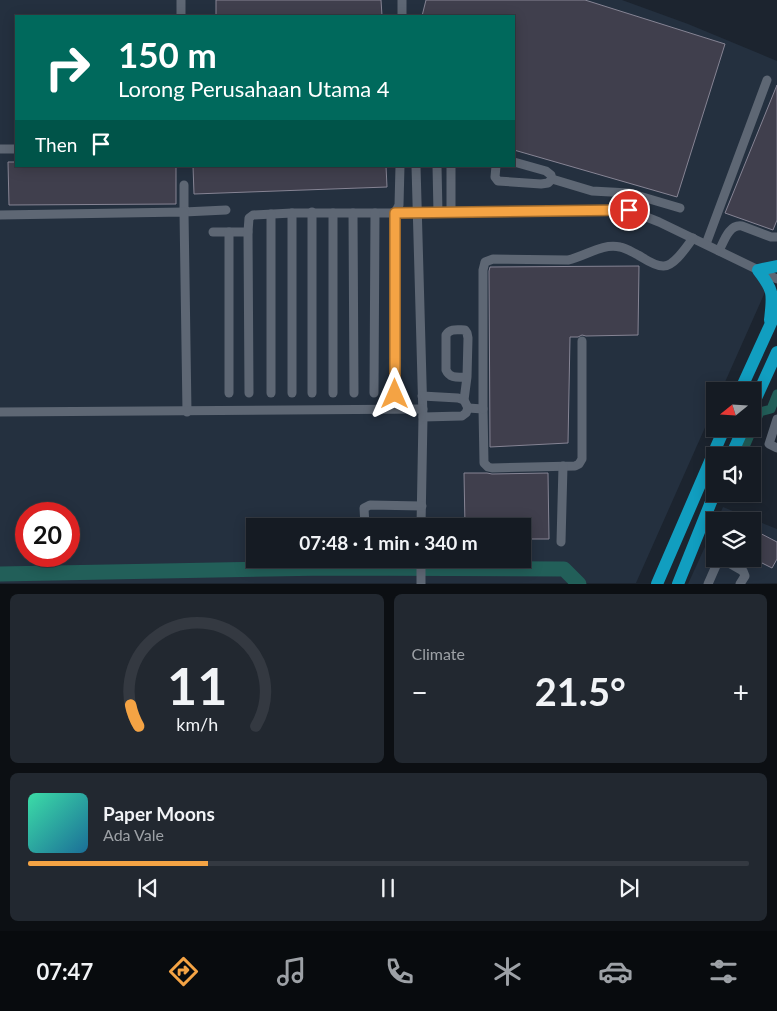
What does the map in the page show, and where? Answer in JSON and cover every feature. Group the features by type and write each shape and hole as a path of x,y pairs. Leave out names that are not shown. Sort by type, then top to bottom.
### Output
{"highway":[{"path":"758,270 777,266"},
{"path":"758,270 769,284 772,293 770,325"},
{"path":"744,382 777,310"},
{"path":"761,387 777,352"},
{"path":"658,584 720,438"},
{"path":"678,584 706,527"}],"street":[{"path":"181,0 181,15"},
{"path":"402,0 402,15"},
{"path":"706,244 767,80"},
{"path":"0,149 15,148"},
{"path":"515,162 546,171 551,175 552,179 592,191 629,193 680,208"},
{"path":"395,394 395,213 399,205 400,167"},
{"path":"416,167 423,406 421,518"},
{"path":"437,167 438,213"},
{"path":"451,167 451,213"},
{"path":"496,167 495,177 498,181 541,184 548,183 552,179"},
{"path":"184,185 187,412"},
{"path":"0,216 226,210"},
{"path":"249,393 248,232 249,218 253,214 629,210 660,222 777,279"},
{"path":"312,212 312,393"},
{"path":"292,213 292,393"},
{"path":"333,213 333,393"},
{"path":"353,213 354,393"},
{"path":"374,393 375,213"},
{"path":"271,214 271,393"},
{"path":"719,251 728,234 737,225 771,237 777,237"},
{"path":"213,232 248,232"},
{"path":"229,393 230,232"},
{"path":"582,341 582,459 579,464 576,466 488,467 484,463 483,408 483,270 485,262 493,259 568,260 607,246 622,247 663,266 670,264 679,256 693,238"},
{"path":"423,406 462,416 466,413 467,378 467,333 465,330 452,330 446,335 446,370 452,377 467,378"},
{"path":"0,412 187,412 423,406 458,398 466,404 483,408"},
{"path":"777,419 770,444 777,448"},
{"path":"562,542 563,466"},
{"path":"365,518 364,508 370,505 422,506"},
{"path":"708,584 716,567"},
{"path":"734,567 743,572 744,576 740,584"},
{"path":"421,568 421,584"}],"shaded area":[{"path":"0,0 622,0 688,24 777,61 777,265 725,382 706,382 706,425 636,583 0,583"},
{"path":"723,507 735,512 721,512"},
{"path":"761,522 777,529 777,583 688,584 706,545 706,567 761,567"}],"building":[{"path":"216,0 381,0 382,15 216,15"},
{"path":"426,0 585,0 725,44 677,197 515,150 515,15 422,15"},
{"path":"777,85 777,220 773,230 725,213"},
{"path":"8,162 15,162 15,167 176,167 176,204 9,205"},
{"path":"193,167 386,167 387,187 194,194"},
{"path":"639,266 638,335 582,335 570,337 568,443 490,447 490,267"},
{"path":"464,473 548,473 549,539 531,539 531,518 465,518"},
{"path":"761,534 777,542 777,559 772,568 761,562"}],"waterway":[{"path":"745,447 760,412 771,409 777,394"},
{"path":"0,574 327,568 564,569 579,584"}],"route":[{"path":"395,394 395,213 629,210"}]}
